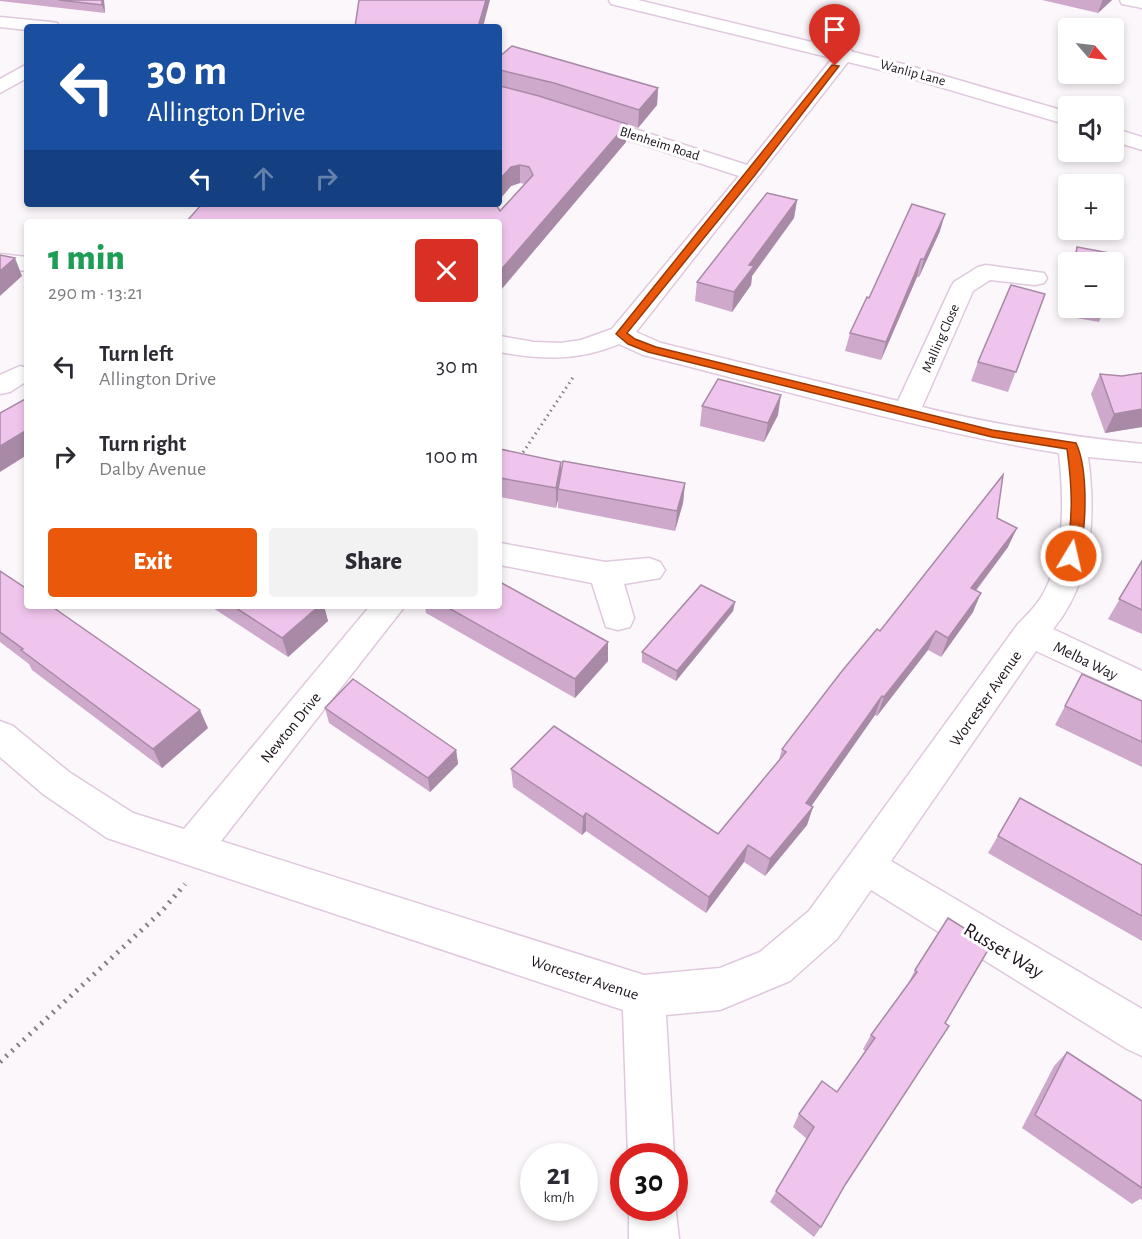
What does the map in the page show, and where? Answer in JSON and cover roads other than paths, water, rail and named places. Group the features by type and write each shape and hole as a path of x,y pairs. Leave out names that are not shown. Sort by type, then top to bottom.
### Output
{"street":[{"name":"Wanlip Lane","path":"617,0 845,54 968,87 1058,116"},
{"path":"1128,0 1142,3"},
{"path":"0,22 24,24"},
{"path":"502,344 532,350 566,352 595,345 621,334 845,54"},
{"path":"0,87 24,72"},
{"name":"Blenheim Road","path":"502,95 752,173"},
{"path":"1124,138 1142,144"},
{"path":"0,261 24,264"},
{"name":"Malling Close","path":"906,414 963,287 978,266 1035,278"},
{"path":"621,334 632,342 652,350 906,414 992,433 1072,446 1142,453"},
{"name":"Worcester Avenue","path":"0,736 56,783 121,826 645,996 720,989 775,966 823,925 867,867 1030,633 1056,602 1068,572 1075,540 1079,490 1072,446"},
{"path":"502,554 605,574 626,574 649,570"},
{"path":"605,574 618,618"},
{"name":"Newton Drive","path":"201,852 387,609"},
{"name":"Melba Way","path":"1030,633 1142,686"},
{"name":"Russet Way","path":"867,867 1142,1034"},
{"path":"645,996 651,1143"},
{"path":"653,1221 654,1239"}]}
